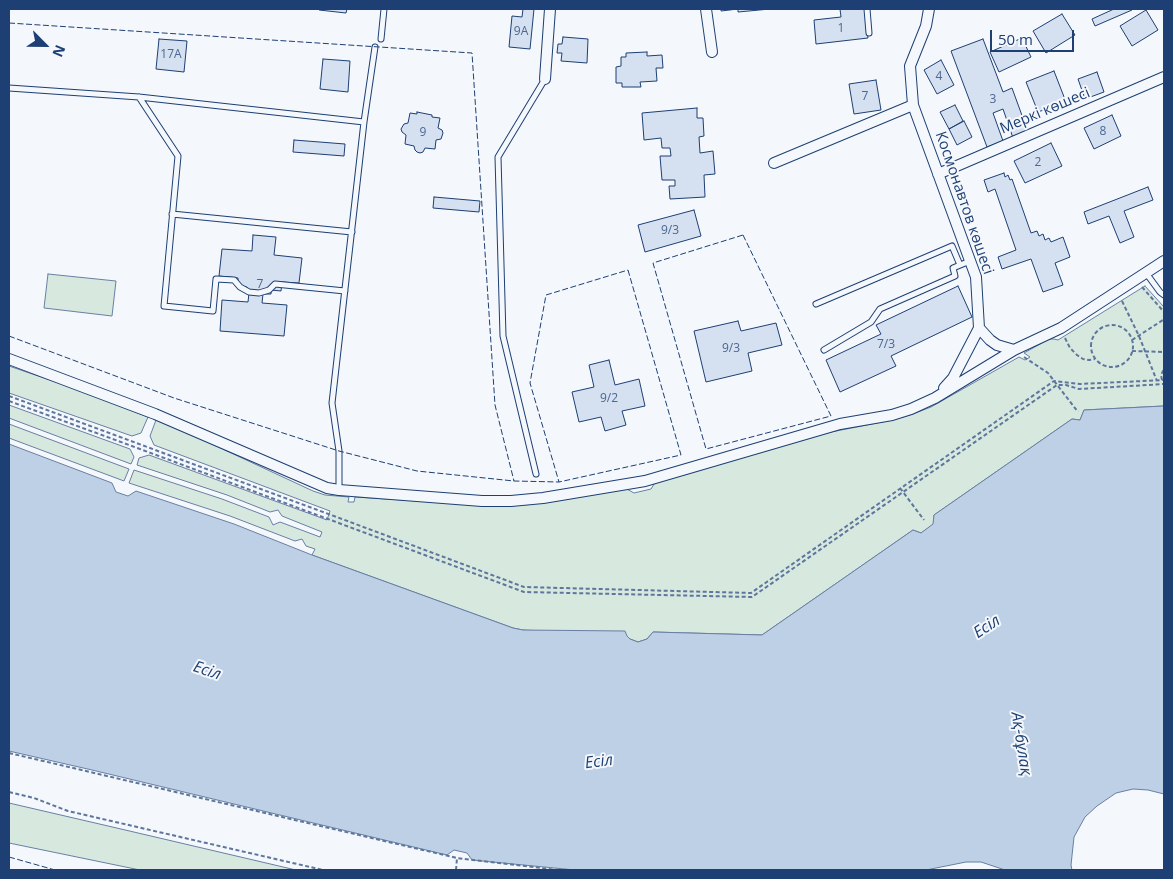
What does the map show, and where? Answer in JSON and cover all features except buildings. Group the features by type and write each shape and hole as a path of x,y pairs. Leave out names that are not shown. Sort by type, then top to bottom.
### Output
{"street":[{"path":"545,79 550,9"},
{"path":"706,9 712,52"},
{"name":"Космонавтов көшесі","path":"929,9 926,26 910,66 913,105 938,174 965,263 976,277 979,328"},
{"name":"Меркі көшесі","path":"938,174 1164,77"},
{"path":"774,162 913,105"},
{"path":"9,359 155,414 327,488 482,502 511,501 543,498 645,480 840,424 892,415 911,409 935,398 1014,350 1061,328 1164,261"},
{"path":"935,398 953,378 979,328 997,345 1014,350"}],"lane":[{"path":"381,39 384,9"},
{"path":"867,9 870,32"},
{"path":"339,490 339,451 332,403 364,122 375,47"},
{"path":"536,474 503,336 498,157 545,79"},
{"path":"9,88 140,97 364,122"},
{"path":"140,97 178,156 164,306 213,311 216,279 234,280 240,287 249,292 259,293 269,290 275,284 345,291"},
{"path":"172,214 352,232"},
{"path":"816,304 952,246 965,263 952,268 955,276 880,309 871,322 824,350"},
{"path":"1146,273 1164,295"}],"path":[{"path":"1142,287 1164,312"},
{"path":"1121,300 1139,336 1157,381"},
{"path":"1132,340 1163,320 1164,322"},
{"path":"1113,325 1126,331 1132,340 1132,351 1124,363 1112,368 1100,364 1095,359 1091,346 1092,340 1099,330 1113,325"},
{"path":"1061,328 1070,348 1077,355 1088,360 1095,359"},
{"path":"1014,350 1048,373 1078,412"},
{"path":"1132,351 1164,352"},
{"path":"1162,380 1161,375 1164,369"},
{"path":"9,401 524,592 752,598 1057,385 1066,385 1079,389 1164,384"},
{"path":"900,488 924,520"},
{"path":"9,753 458,858 558,870"},
{"path":"9,792 34,798 68,811 323,870"},
{"path":"456,870 458,858"}],"shaded area":[{"path":"48,274 116,281 112,316 44,308"},
{"path":"1145,286 1164,307 1164,406 1084,410 1080,420 1072,419 934,515 934,524 921,533 913,530 762,635 653,632 647,639 638,642 627,636 513,628 312,555 315,549 306,546 302,539 295,541 230,516 129,483 134,470 222,499 269,517 273,525 280,522 320,537 322,532 282,516 278,510 270,512 227,495 137,465 139,458 149,455 327,520 330,511 154,445 150,436 156,420 313,491 325,495 349,497 348,502 354,502 355,497 496,506 526,504 625,488 634,493 651,489 656,481 831,432 892,420 931,407 1019,357 1025,360 1030,357 1024,353 1049,339 1058,340"},
{"path":"9,366 148,417 141,433 132,436 9,393"},
{"path":"9,405 130,449 134,457 131,464 9,418"},
{"path":"9,424 129,469 124,481 9,438"},
{"path":"9,803 296,870 140,870 9,843"}],"water":[{"path":"1164,406 1164,794 1133,789 1116,793 1097,806 1085,817 1074,837 1072,870 1005,870 981,862 966,862 926,870 575,870 472,860 467,853 454,850 447,855 9,751 9,444 112,483 116,492 128,496 136,491 234,524 312,555 513,628 523,630 625,631 630,639 638,642 647,639 653,632 762,635 913,530 921,533 933,524 934,515 1072,419 1080,420 1084,410"}],"fence":[{"path":"9,23 472,53 495,405 514,481"},
{"path":"743,235 831,416 706,449 653,263 743,235"},
{"path":"628,270 681,455 559,482 530,383 546,295 628,270"},
{"path":"9,336 174,398 339,451 417,471 514,481 559,482"},
{"path":"9,857 55,870"}],"water label":[{"name":"Есіл","path":"987,627"},
{"name":"Есіл","path":"207,671"},
{"name":"Ақ-бұлақ","path":"1021,744"},
{"name":"Есіл","path":"599,762"}]}
